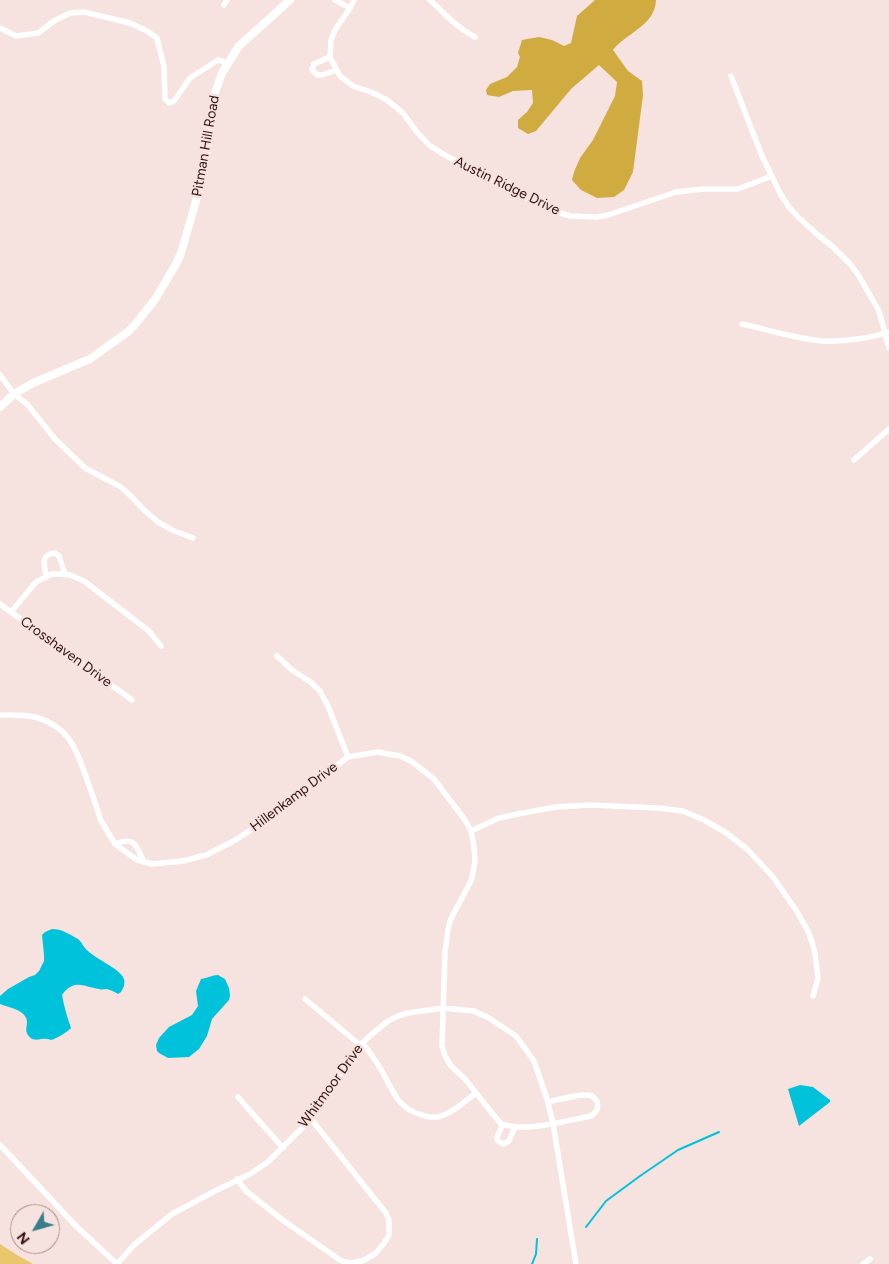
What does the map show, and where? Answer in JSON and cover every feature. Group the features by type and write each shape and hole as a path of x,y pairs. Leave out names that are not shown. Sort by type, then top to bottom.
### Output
{"street":[{"name":"Pitman Hill Road","path":"0,407 14,394 33,383 90,359 129,331 156,298 181,253 201,184 215,92 222,73 240,46 290,0"},
{"path":"335,0 350,8"},
{"path":"336,70 317,75 312,69 314,64 330,57 331,40 335,30 354,0"},
{"path":"430,0 456,26 475,37"},
{"path":"0,28 16,36 38,33 54,21 70,13 84,12 130,23 157,38 164,67 165,99 169,103 174,101 190,78 218,60 228,63"},
{"name":"Austin Ridge Drive","path":"330,57 340,76 353,86 387,100 403,113 416,131 429,144 443,154 547,208 570,216 597,217 608,215 676,192 703,189 738,189 772,176"},
{"path":"731,76 762,156 781,195 789,207 818,236 833,247 859,276 879,312 887,332 889,348"},
{"path":"742,324 797,337 824,341 850,340 887,332"},
{"path":"0,375 14,394 27,404 55,439 85,468 121,487 158,522 193,538"},
{"path":"854,460 889,429"},
{"path":"46,577 45,558 49,554 55,553 59,556 65,574"},
{"path":"12,612 36,582 52,574 70,575 84,581 149,631 161,646"},
{"name":"Crosshaven Drive","path":"0,604 132,700"},
{"path":"277,656 320,691 328,706 348,757"},
{"name":"Hillenkamp Drive","path":"0,715 38,718 58,726 69,738 78,753 100,819 114,844 137,860 152,864 183,861 206,855 232,842 257,826 348,757 378,752 400,756 411,761 434,779 471,831 475,862 471,881 450,921 448,930 445,952 442,1046 451,1066 465,1079 500,1123 503,1124"},
{"path":"471,831 499,818 556,806 590,805 658,808 683,811 704,820 725,832 747,849 773,877 796,910 808,931 815,953 818,978 812,996"},
{"path":"114,844 130,841 135,844 144,862"},
{"path":"305,999 372,1054 403,1107 429,1118 444,1115 476,1093"},
{"name":"Whitmoor Drive","path":"117,1264 134,1245 167,1217 261,1168 311,1119 361,1044 383,1025 408,1012 443,1008 474,1011 489,1018 516,1036 534,1061 553,1123 576,1264"},
{"path":"515,1127 509,1141 503,1144 498,1141 497,1137 503,1124 521,1127 553,1123 591,1116 598,1108 594,1098 590,1095 548,1102"},
{"path":"238,1097 283,1148"},
{"path":"238,1179 246,1191 340,1260 352,1263 362,1261 375,1254 386,1242 388,1235 386,1212 311,1119"},
{"path":"0,1146 76,1226 117,1264"},
{"path":"863,1264 870,1259"}],"shaded area":[{"path":"595,0 656,0 651,16 646,22 613,50 628,71 642,81 643,95 633,172 624,190 614,197 597,198 581,190 572,180 580,158 593,140 615,96 617,82 599,65 571,89 536,131 528,134 518,128 518,120 533,103 532,90 513,91 499,97 487,95 486,90 490,84 507,77 517,67 520,57 518,53 522,40 539,37 552,40 564,46 571,43 577,16"},
{"path":"0,1244 10,1250 10,1254 15,1254 33,1264 0,1264"}],"water":[{"path":"52,929 62,931 78,939 92,954 120,974 124,979 124,985 118,994 107,989 79,985 66,990 62,995 71,1028 52,1040 34,1040 26,1030 27,1022 25,1016 17,1010 0,1004 0,996 8,989 39,971 44,961 42,935"},
{"path":"218,975 225,979 229,988 229,1000 212,1019 207,1036 199,1049 189,1057 168,1058 159,1053 156,1045 159,1038 169,1027 192,1015 198,1006 196,991 201,979"},
{"path":"800,1085 813,1087 830,1102 799,1126 788,1089"}],"waterway":[{"path":"586,1227 606,1201 640,1176 678,1150 719,1132"},
{"path":"532,1264 536,1254 537,1239"}]}
